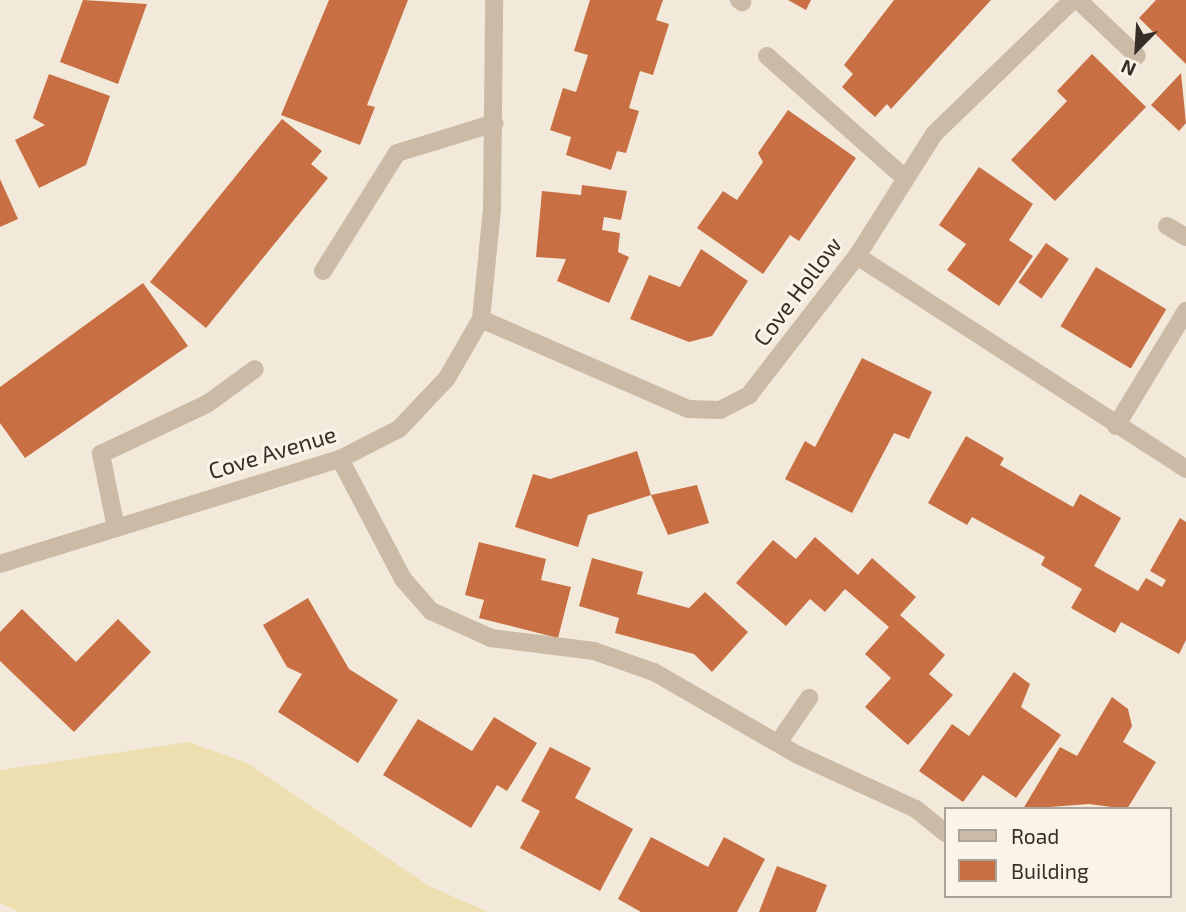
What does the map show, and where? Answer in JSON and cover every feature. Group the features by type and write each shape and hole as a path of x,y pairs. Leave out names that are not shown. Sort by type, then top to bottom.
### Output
{"street":[{"name":"Cove Avenue","path":"0,564 340,459 400,429 447,378 481,320 495,123 494,0"},
{"path":"1067,2 1137,56"},
{"name":"Cove Hollow","path":"481,320 688,409 720,410 749,394 857,256 934,134 1067,2"},
{"path":"767,56 905,178"},
{"path":"323,271 397,153 495,123"},
{"path":"1167,226 1186,237"},
{"path":"857,256 1186,469"},
{"path":"1116,426 1186,311"},
{"path":"117,528 101,454 207,404 255,369"},
{"path":"340,459 403,579 431,611 491,638 594,652 654,672 778,743 916,809 944,831"},
{"path":"778,743 809,698"}],"sand":[{"path":"189,742 249,764 429,886 488,912 19,912 0,903 0,770"}],"building":[{"path":"83,0 147,4 118,84 60,62"},
{"path":"329,0 408,0 367,105 375,107 360,145 281,115"},
{"path":"590,0 663,0 656,20 669,24 653,75 640,71 629,108 639,111 626,153 617,151 611,170 566,155 571,137 550,130 563,88 576,92 588,55 574,51"},
{"path":"788,0 811,0 806,10"},
{"path":"894,0 991,0 891,109 887,104 875,117 842,87 853,74 844,65"},
{"path":"1156,0 1186,0 1186,64 1139,18"},
{"path":"1092,54 1146,107 1055,201 1011,160 1067,101 1057,91"},
{"path":"1181,73 1186,123 1179,131 1151,105"},
{"path":"49,74 110,96 86,165 39,188 15,140 45,125 33,118"},
{"path":"788,110 856,158 799,241 790,235 763,274 697,228 723,191 737,200 763,162 758,153"},
{"path":"282,119 322,151 311,164 328,178 206,328 150,282"},
{"path":"979,167 1033,204 1009,240 1033,256 999,306 947,270 966,244 939,225"},
{"path":"0,179 18,219 0,227"},
{"path":"582,185 627,191 621,220 604,217 602,230 620,233 618,252 629,257 609,303 557,281 566,259 536,257 542,191 581,195"},
{"path":"1046,243 1069,259 1041,298 1018,282"},
{"path":"701,249 748,281 712,336 689,342 630,319 649,275 680,287"},
{"path":"1096,267 1166,309 1131,368 1060,326"},
{"path":"143,283 188,346 25,458 0,423 0,387"},
{"path":"862,358 932,392 909,439 894,433 852,513 785,479 805,441 815,447"},
{"path":"966,436 1004,458 1000,465 1073,507 1080,494 1121,518 1094,566 1138,591 1146,578 1162,587 1166,580 1150,571 1180,518 1186,522 1186,640 1179,654 1121,622 1115,633 1071,608 1082,589 1041,565 1045,557 972,517 967,525 928,503"},
{"path":"637,451 651,495 588,515 578,547 515,527 533,474 550,479"},
{"path":"697,485 709,523 668,535 651,495"},
{"path":"815,537 858,575 872,558 916,597 900,615 945,655 929,674 953,695 908,745 865,707 891,678 865,654 889,627 845,589 825,612 810,599 786,626 736,583 773,540 796,559"},
{"path":"479,542 546,559 541,580 571,587 558,638 479,618 484,600 465,595"},
{"path":"592,558 643,572 637,594 689,608 705,592 748,632 712,672 694,654 615,633 619,618 579,606"},
{"path":"308,598 349,669 398,700 358,763 278,712 302,674 287,667 263,625"},
{"path":"22,609 76,662 118,619 151,652 74,732 0,661 0,632"},
{"path":"1014,672 1030,684 1021,707 1061,735 1016,798 983,775 963,802 919,771 952,724 969,736"},
{"path":"1112,697 1128,709 1132,726 1123,742 1156,762 1128,807 1089,804 1024,807 1060,747 1077,756"},
{"path":"494,717 537,743 507,791 497,785 471,828 383,775 418,719 472,751"},
{"path":"550,747 591,768 575,798 633,829 600,891 520,848 540,811 521,801"},
{"path":"651,837 708,867 724,837 765,859 737,912 641,912 618,899"},
{"path":"777,866 827,885 816,912 759,912"}]}
